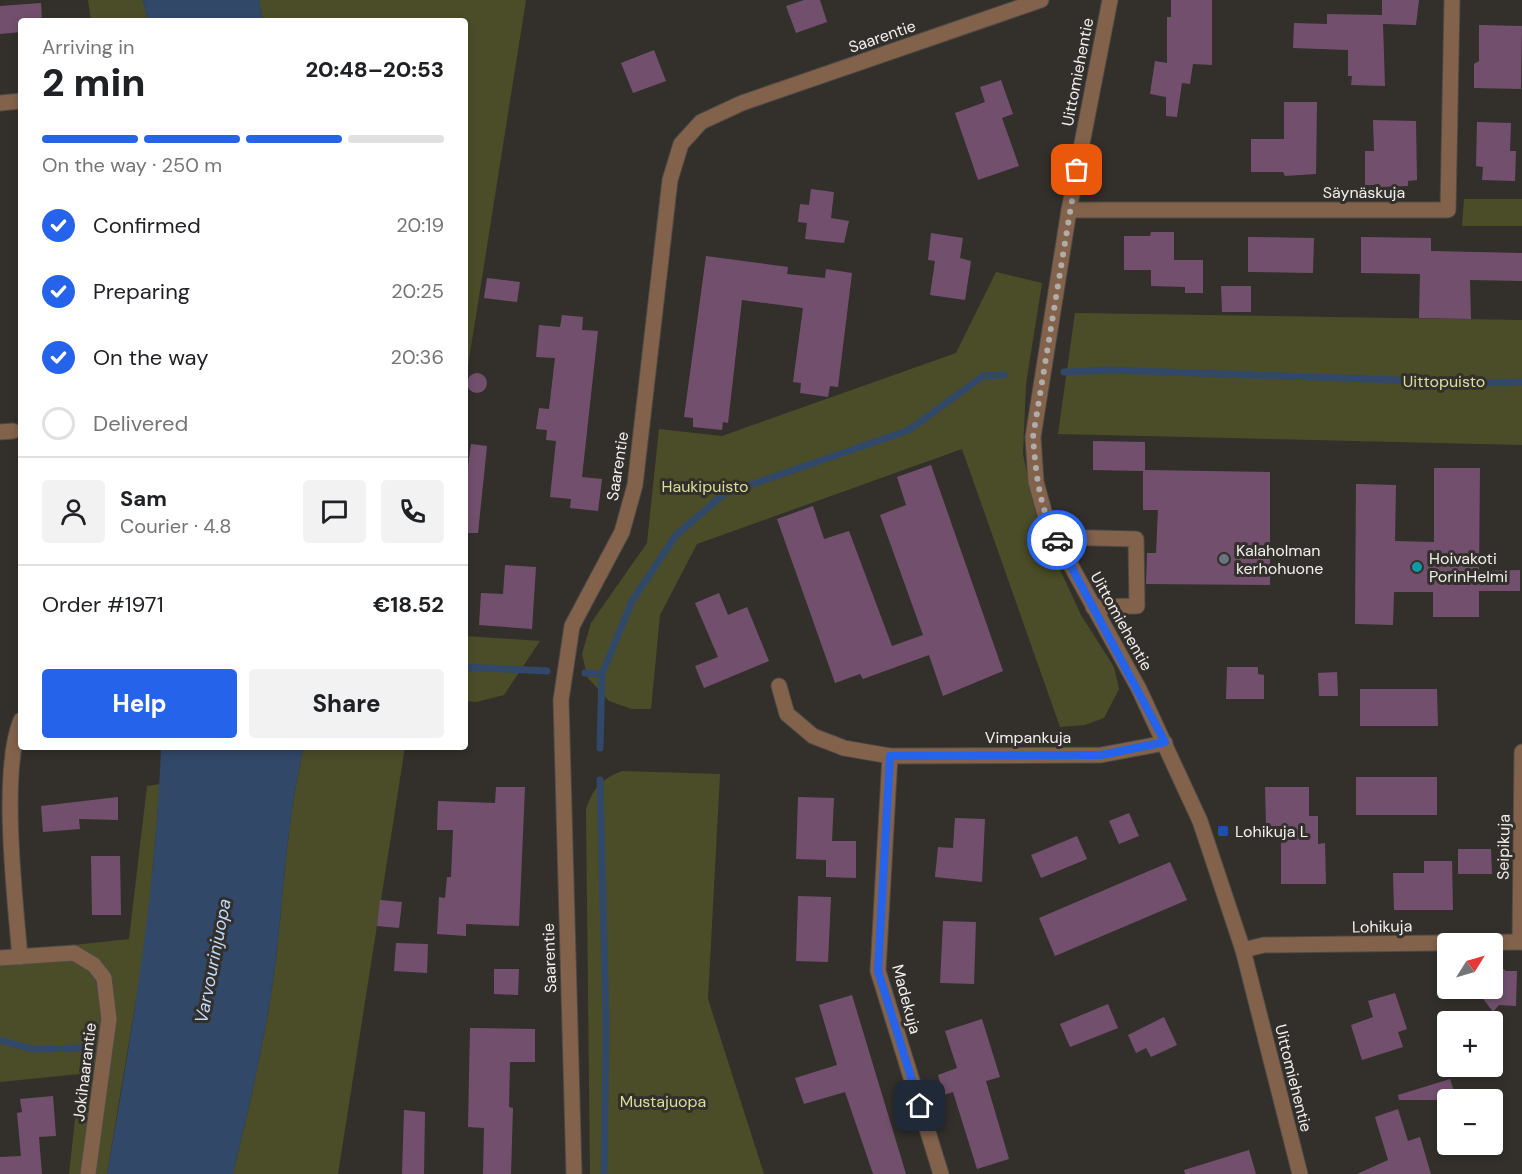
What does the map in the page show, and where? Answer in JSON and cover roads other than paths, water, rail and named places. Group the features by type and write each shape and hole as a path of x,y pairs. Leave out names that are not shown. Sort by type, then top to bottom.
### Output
{"street":[{"name":"Saarentie","path":"574,1174 561,700 573,626 622,532 635,485 670,180 681,144 701,122 742,103 1041,0"},
{"name":"Uittomiehentie","path":"1110,0 1069,210 1033,437 1036,482 1047,522 1165,742 1200,821 1242,950 1300,1174"},
{"name":"Säynäskuja","path":"1069,210 1448,210 1452,0"},
{"path":"0,103 18,101"},
{"path":"1055,537 1137,540 1137,606 1093,607"},
{"name":"Vimpankuja","path":"779,686 788,714 813,736 844,748 890,756 1101,755 1165,742"},
{"path":"0,958 20,957 7,775 18,726"},
{"name":"Seipikuja","path":"1521,942 1522,752"},
{"name":"Madekuja","path":"890,756 878,971 941,1174"},
{"name":"Lohikuja","path":"1242,950 1264,945 1521,942"},
{"name":"Jokihaarantie","path":"20,957 74,953 94,965 104,978 109,1019 88,1174"}],"water":[{"path":"143,0 259,0 262,18 147,18"},
{"name":"Varvourinjuopa","path":"161,750 303,750 290,826 268,1013 233,1174 107,1174 142,961"}],"waterway":[{"path":"1064,372 1110,370 1483,383 1522,382"},
{"path":"585,673 602,674 632,601 676,535 724,494 909,430 983,376 1004,375"},
{"path":"468,667 547,671"},
{"path":"600,748 602,674"},
{"name":"Mustajuopa","path":"600,780 606,1025 604,1174"},
{"path":"0,1040 32,1049 86,1048"}],"place":[{"name":"Kalaholman kerhohuone","path":"1224,559"},
{"name":"Hoivakoti PorinHelmi","path":"1417,567"},
{"name":"Lohikuja L","path":"1223,831"}],"park label":[{"name":"Uittopuisto","path":"1444,381"},
{"name":"Haukipuisto","path":"705,486"}]}
